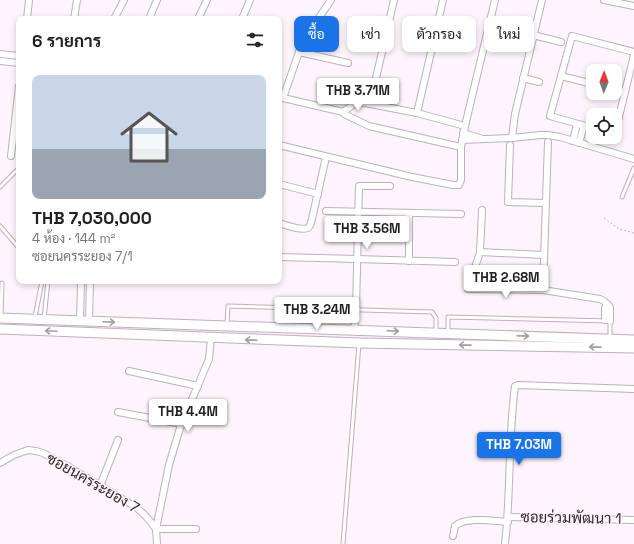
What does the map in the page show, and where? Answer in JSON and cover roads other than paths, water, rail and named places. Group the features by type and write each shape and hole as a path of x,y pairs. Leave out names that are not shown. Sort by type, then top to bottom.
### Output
{"street":[{"path":"27,16 29,0"},
{"path":"74,16 77,0"},
{"path":"116,16 124,0"},
{"path":"150,16 157,0"},
{"path":"199,16 207,0"},
{"path":"243,16 250,0"},
{"path":"320,16 331,0"},
{"path":"370,104 394,0"},
{"path":"418,114 443,0"},
{"path":"282,146 412,177 456,186 459,185 461,180 464,126 495,0"},
{"path":"534,31 542,0"},
{"path":"604,0 634,6"},
{"path":"534,35 561,42"},
{"path":"576,142 584,126 550,116 572,36 634,52"},
{"path":"282,95 299,52 348,63"},
{"path":"512,138 515,114 529,52"},
{"path":"0,54 16,56"},
{"path":"621,108 634,56"},
{"path":"0,61 16,63"},
{"path":"561,76 586,82"},
{"path":"523,78 540,82"},
{"path":"282,98 343,112 344,114 368,126 462,144 530,135 548,135 560,137 634,160"},
{"path":"343,112 354,104 360,102 418,114 464,126"},
{"path":"11,156 16,112"},
{"path":"576,142 577,124"},
{"path":"463,133 486,140"},
{"path":"542,290 548,142"},
{"path":"510,145 508,202 546,203"},
{"path":"282,224 302,229 309,227 326,157"},
{"path":"282,185 318,194"},
{"path":"354,330 358,259 359,186 390,186"},
{"path":"482,210 480,252 468,289 542,290 600,299 607,304 605,308 607,320"},
{"path":"326,211 461,214"},
{"path":"409,213 409,261"},
{"path":"480,252 544,255"},
{"path":"282,257 455,262"},
{"path":"81,284 85,321"},
{"path":"85,321 90,284"},
{"path":"0,318 634,340"},
{"path":"279,328 279,340"},
{"path":"0,329 359,343 634,348"},
{"path":"157,544 156,529 169,465 182,424 209,359 211,338"},
{"path":"129,371 198,386"},
{"path":"505,544 508,519 512,409 515,386 634,389"},
{"path":"118,412 182,424"},
{"path":"100,486 118,440"},
{"name":"ซอยนครระยอง 7","path":"0,463 14,455 28,450 43,453 145,513 156,529"},
{"name":"ซอยร่วมพัฒนา 1","path":"453,536 455,526 465,521 508,519 634,520"},
{"path":"156,529 196,529"}],"lane":[{"path":"622,196 634,168"},
{"path":"0,187 16,171"},
{"path":"0,226 16,245"},
{"path":"0,318 2,283"},
{"path":"39,319 42,284"},
{"path":"39,319 47,284"},
{"path":"227,326 228,306 356,309 432,312 436,318 436,333"},
{"path":"448,333 448,317 607,320 610,339"},
{"path":"343,544 359,343"}]}
